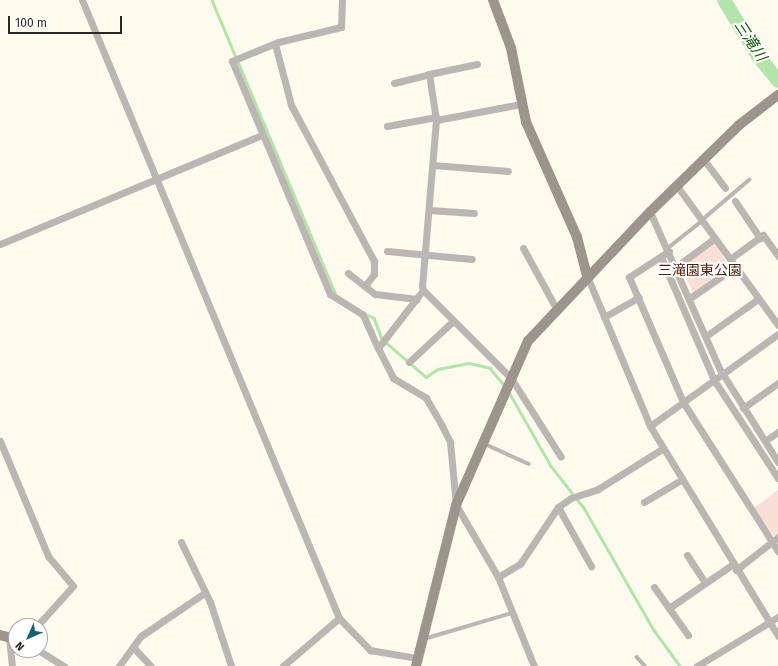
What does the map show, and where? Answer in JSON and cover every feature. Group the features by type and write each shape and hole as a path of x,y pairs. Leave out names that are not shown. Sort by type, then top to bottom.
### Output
{"street":[{"path":"82,0 339,618 370,650 417,662 421,640 456,505 485,444 510,381 528,341 556,308 650,212 755,113 778,95"},
{"path":"342,0 341,27 274,44 233,59 262,135 326,288 335,299 363,315 380,346 393,378 426,398 450,442 456,505 498,577 534,666"},
{"path":"493,0 511,48 521,104 534,143 577,237 587,276 650,426 662,449 778,636"},
{"path":"274,44 291,105 374,261 374,274 365,286"},
{"path":"394,83 477,64"},
{"path":"380,346 388,338 423,290 436,118 429,74"},
{"path":"387,126 521,104"},
{"path":"0,244 262,135"},
{"path":"704,160 725,188"},
{"path":"433,165 508,171"},
{"path":"678,186 778,325"},
{"path":"732,199 760,238"},
{"path":"429,210 474,213"},
{"path":"650,212 677,266 722,374 778,462"},
{"path":"730,259 763,235 778,256"},
{"path":"677,266 715,238"},
{"path":"523,248 556,308"},
{"path":"387,250 472,259"},
{"path":"669,250 661,257 629,277 639,297 683,402 775,540 778,551"},
{"path":"661,257 714,380 778,478"},
{"path":"690,298 735,267"},
{"path":"348,273 375,294 417,298"},
{"path":"423,290 510,381 561,457"},
{"path":"604,317 639,297"},
{"path":"706,336 758,299"},
{"path":"409,362 453,321"},
{"path":"650,426 778,334"},
{"path":"743,408 778,383"},
{"path":"765,441 778,432"},
{"path":"0,441 48,556 73,586 44,618"},
{"path":"498,577 520,564 558,507 571,498 598,489 662,449"},
{"path":"644,502 681,480"},
{"path":"558,507 591,566"},
{"path":"669,608 775,540"},
{"path":"181,542 203,594 211,606 231,666"},
{"path":"687,555 706,583"},
{"path":"654,588 688,635"},
{"path":"119,666 145,632 203,594"},
{"path":"697,666 705,664 778,616"},
{"path":"283,666 339,618"},
{"path":"133,647 151,666"},
{"path":"48,656 64,666"}],"lane":[{"path":"669,250 702,220 732,199 750,180"},
{"path":"725,188 732,199"},
{"path":"485,444 529,464"},
{"path":"421,640 512,614"},
{"path":"637,657 645,666"}],"green space":[{"name":"三滝園東公園","path":"712,243 716,244 729,268 693,293 681,266"},
{"path":"778,490 778,533 774,536 754,508"}],"waterway":[{"path":"212,0 335,293"},
{"name":"三滝川","path":"724,0 758,56 778,81"},
{"path":"368,315 374,318 382,339 426,377 438,369 469,363 490,368 505,386"},
{"path":"509,392 551,466 584,508 654,630 680,666"}]}
